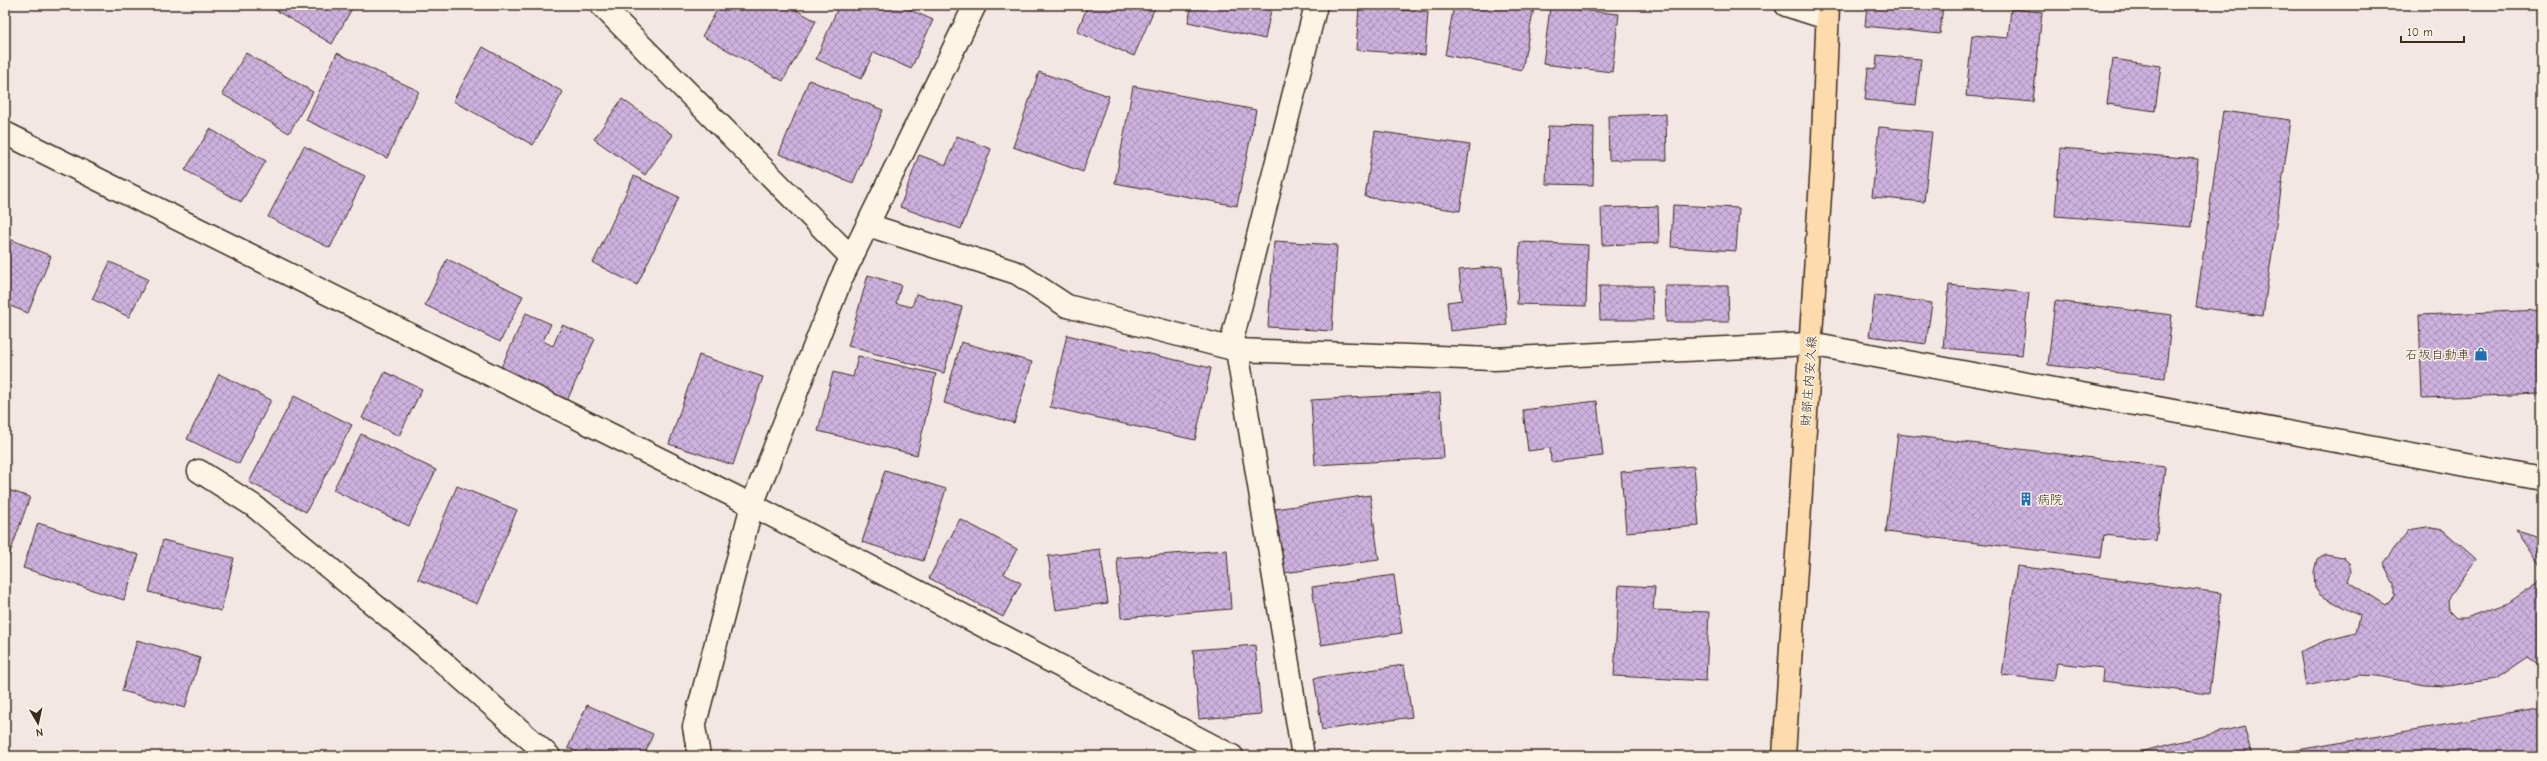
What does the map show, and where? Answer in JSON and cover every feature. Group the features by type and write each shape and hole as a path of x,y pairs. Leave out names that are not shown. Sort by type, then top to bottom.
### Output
{"main road":[{"name":"財部庄内安久線","path":"1784,756 1822,164 1827,12"}],"street":[{"path":"601,5 852,258"},
{"path":"699,756 694,727 752,505 852,258 975,5"},
{"path":"1302,756 1233,349 1316,5"},
{"path":"1786,5 1827,12"},
{"path":"5,133 752,505 1232,756"},
{"path":"868,225 1017,272 1067,306 1233,349 1494,359 1810,344 2542,479"},
{"path":"198,471 254,506 434,654 549,756"}],"building":[{"path":"267,5 354,5 332,44"},
{"path":"720,5 787,5 816,21 783,81 702,36"},
{"path":"839,5 899,5 933,20 911,69 874,52 861,79 816,59"},
{"path":"1088,5 1156,5 1134,56 1077,32"},
{"path":"1192,5 1272,5 1265,39 1188,22"},
{"path":"1454,5 1517,5 1534,8 1522,70 1445,55"},
{"path":"1867,5 1943,5 1940,34 1865,26"},
{"path":"1359,7 1428,12 1425,55 1356,50"},
{"path":"1550,7 1619,14 1612,72 1543,64"},
{"path":"2011,9 2042,12 2033,102 1966,96 1972,35 2008,38"},
{"path":"483,47 563,92 533,145 453,101"},
{"path":"246,53 313,92 289,133 222,94"},
{"path":"337,53 419,91 387,158 306,120"},
{"path":"1877,55 1921,59 1916,105 1865,100 1868,68 1876,69"},
{"path":"2113,59 2161,66 2155,111 2107,104"},
{"path":"1039,72 1109,96 1083,172 1013,147"},
{"path":"809,80 883,110 853,183 779,154"},
{"path":"1133,86 1256,110 1237,206 1115,183"},
{"path":"622,99 673,135 645,175 594,139"},
{"path":"2223,111 2291,120 2263,316 2196,307"},
{"path":"1666,114 1667,160 1609,160 1608,116"},
{"path":"1548,126 1594,127 1593,185 1546,184"},
{"path":"1879,127 1932,132 1924,202 1872,197"},
{"path":"210,129 266,161 241,202 185,170"},
{"path":"1375,131 1470,145 1460,211 1365,197"},
{"path":"957,136 991,149 961,229 900,207 919,155 946,165"},
{"path":"304,146 365,176 330,248 268,217"},
{"path":"2060,148 2198,159 2192,227 2055,216"},
{"path":"634,176 679,197 637,285 593,263"},
{"path":"1673,205 1739,208 1736,251 1671,247"},
{"path":"1658,206 1659,243 1602,245 1601,208"},
{"path":"5,237 51,256 28,313 5,304"},
{"path":"1274,241 1337,245 1332,331 1268,327"},
{"path":"1520,242 1588,245 1586,306 1517,304"},
{"path":"447,259 523,296 500,342 425,305"},
{"path":"110,262 148,279 129,317 92,299"},
{"path":"1502,266 1507,325 1450,331 1447,302 1462,300 1459,270"},
{"path":"868,275 901,285 896,303 912,307 916,294 962,307 944,373 848,346"},
{"path":"1949,285 2029,293 2022,355 1943,348"},
{"path":"1599,286 1652,286 1653,320 1600,320"},
{"path":"1665,286 1728,286 1729,322 1666,322"},
{"path":"1875,295 1932,303 1926,344 1869,336"},
{"path":"2055,301 2172,315 2165,378 2048,365"},
{"name":"石坂自動車","path":"2542,310 2542,394 2422,398 2419,315"},
{"path":"526,313 551,324 543,341 553,346 562,325 595,339 565,405 498,374"},
{"path":"1067,335 1211,368 1195,440 1050,407"},
{"path":"961,342 1032,362 1014,423 944,403"},
{"path":"699,355 763,377 733,465 669,444"},
{"path":"858,356 936,374 917,455 818,431 833,372 853,377"},
{"path":"385,372 422,389 399,436 362,418"},
{"path":"219,374 271,400 239,464 187,439"},
{"path":"1440,393 1444,458 1315,465 1311,400"},
{"path":"294,396 352,425 306,512 249,482"},
{"path":"1597,401 1603,456 1551,462 1550,448 1528,451 1523,410"},
{"path":"361,434 436,470 409,526 333,490"},
{"name":"病院","path":"1898,434 2165,467 2156,541 2104,535 2101,558 1886,532"},
{"path":"1694,466 1699,526 1626,532 1621,472"},
{"path":"885,470 946,489 923,561 862,542"},
{"path":"457,486 517,510 477,604 418,579"},
{"path":"5,489 30,497 6,564 5,564"},
{"path":"1370,495 1379,560 1284,573 1275,509"},
{"path":"960,519 1017,549 1004,574 1021,583 1003,617 929,578"},
{"path":"38,523 139,555 124,600 23,568"},
{"path":"2426,527 2443,530 2476,559 2448,600 2449,611 2456,618 2466,618 2508,603 2542,580 2542,667 2528,657 2496,679 2447,686 2424,685 2377,676 2359,675 2306,686 2300,652 2324,641 2356,633 2360,616 2320,595 2315,588 2314,572 2317,559 2325,554 2343,557 2349,563 2351,572 2348,581 2386,605 2394,597 2394,584 2383,563 2409,530"},
{"path":"2516,530 2542,538 2542,568"},
{"path":"163,540 234,558 221,611 149,592"},
{"path":"1100,549 1108,603 1056,610 1048,556"},
{"path":"1227,550 1231,609 1121,618 1117,558"},
{"path":"2017,566 2221,593 2209,694 2102,681 2103,668 2057,663 2054,681 2002,675"},
{"path":"1394,575 1402,633 1321,645 1312,587"},
{"path":"1619,585 1655,587 1653,610 1709,612 1706,681 1614,676"},
{"path":"137,640 200,658 185,708 122,691"},
{"path":"1255,645 1261,714 1199,719 1193,650"},
{"path":"1404,665 1412,717 1322,730 1314,678"},
{"path":"587,705 653,734 644,756 587,756 568,748"},
{"path":"2542,708 2542,756 2281,756 2280,753"},
{"path":"2244,726 2252,756 2127,755"},
{"path":"1606,753 1676,756 1606,756"}],"place":[{"name":"石坂自動車","path":"2481,354"},
{"name":"病院","path":"2026,499"}]}
